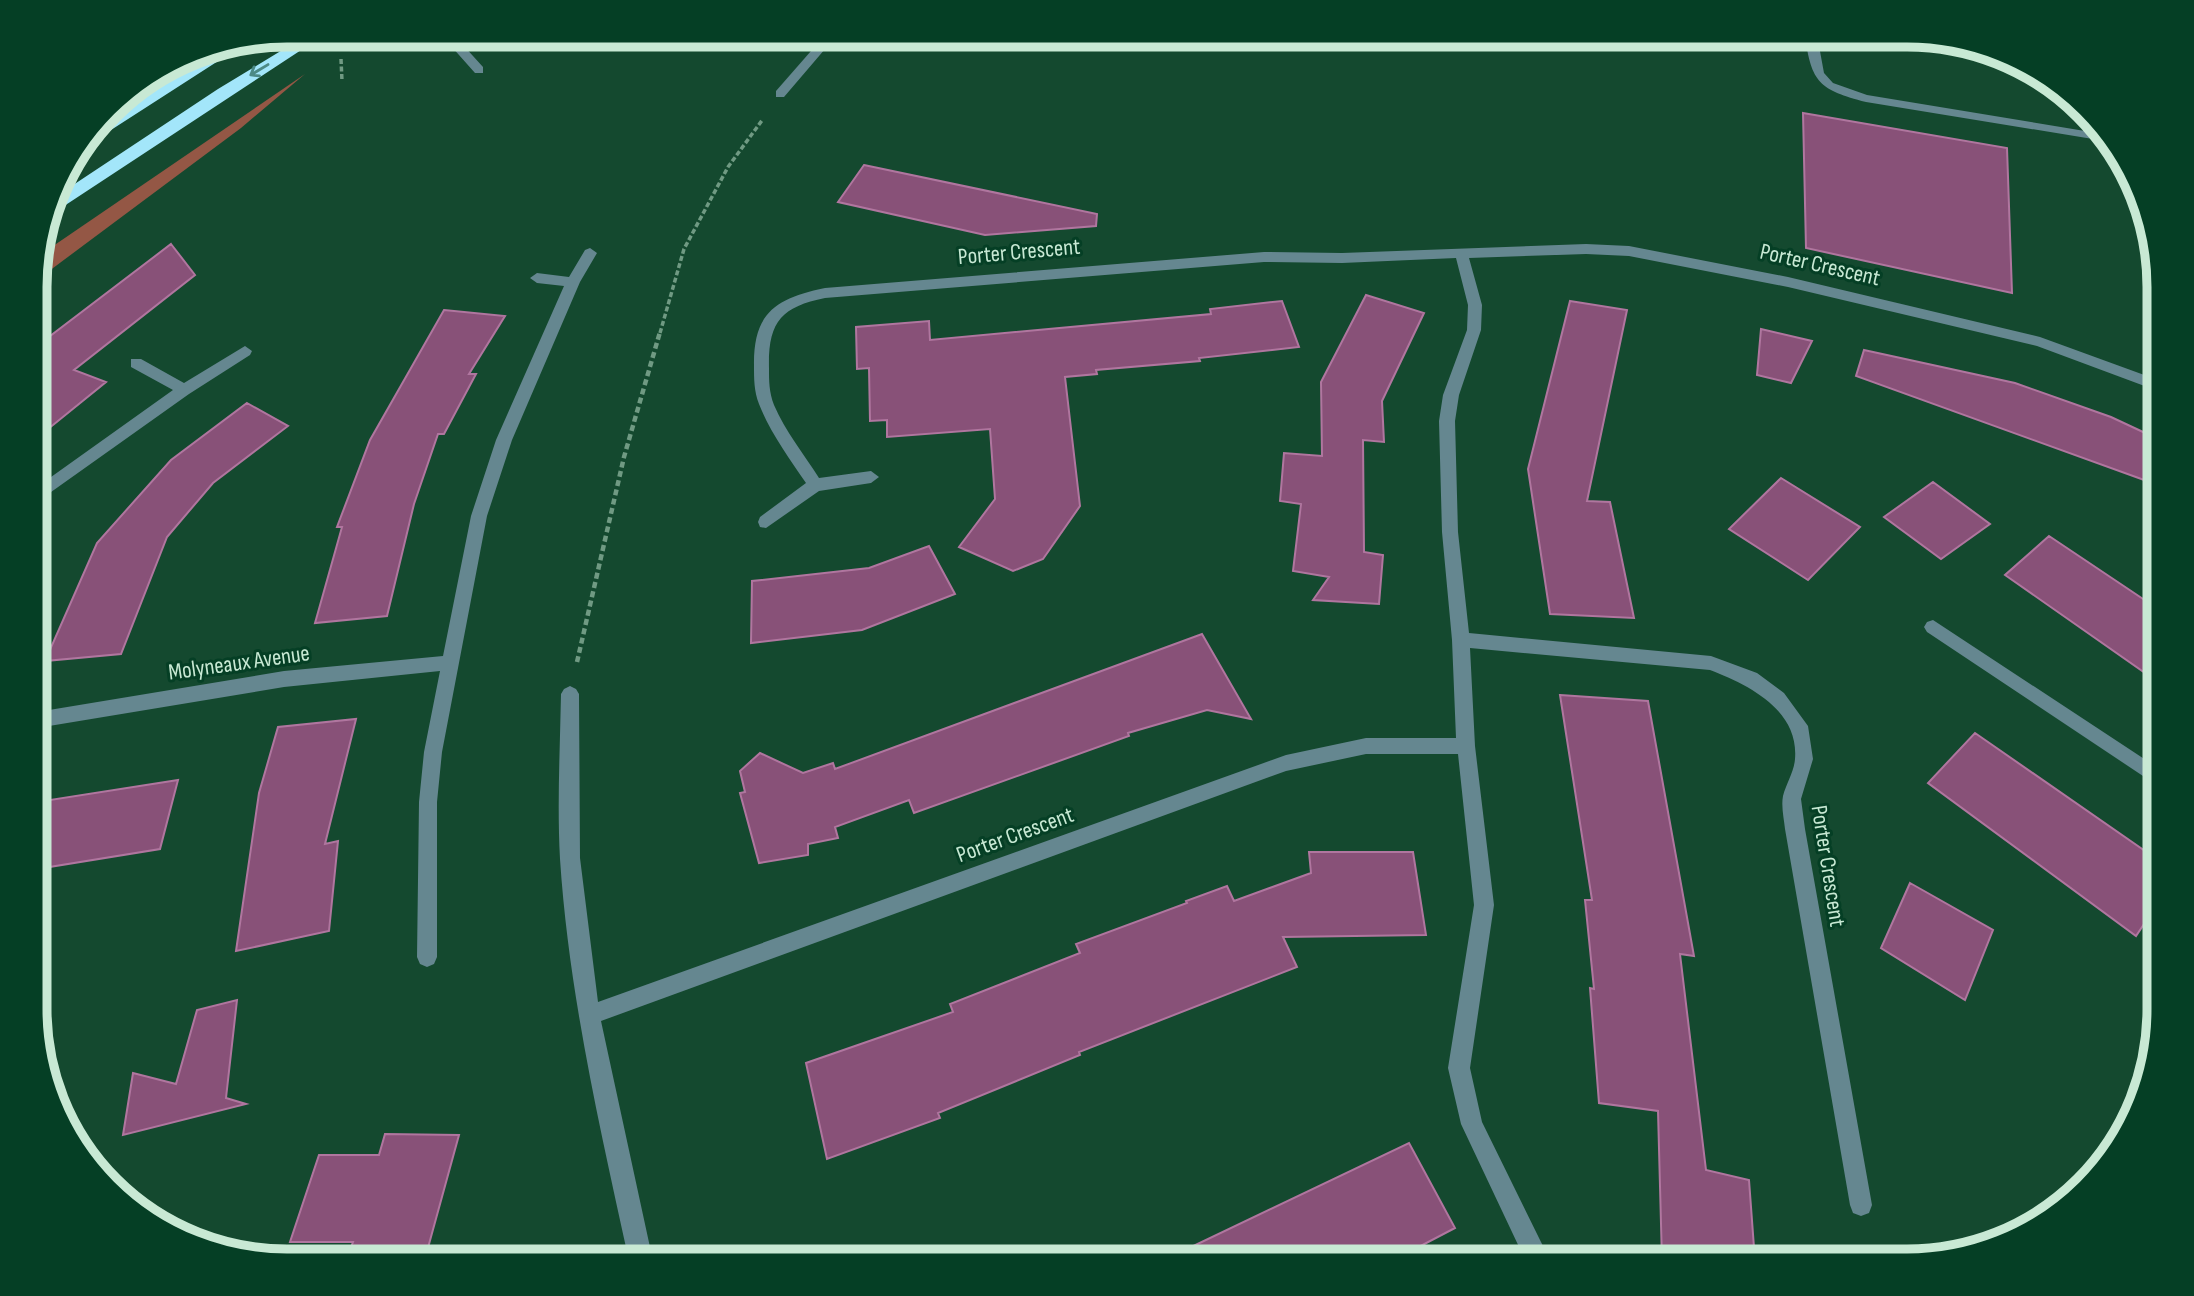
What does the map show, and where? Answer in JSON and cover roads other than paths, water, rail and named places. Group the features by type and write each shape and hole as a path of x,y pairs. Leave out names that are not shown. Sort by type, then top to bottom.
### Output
{"highway":[{"path":"66,197 223,92 297,47"},
{"path":"114,122 213,60"}],"street":[{"path":"458,47 479,70"},
{"path":"780,94 821,47"},
{"path":"1812,47 1815,73 1824,83 1838,91 2093,136"},
{"name":"Porter Crescent","path":"815,485 771,413 762,391 761,337 773,315 796,298 825,293 1264,257 1342,258 1586,249 1629,251 1787,282 2040,342 2146,382"},
{"path":"427,957 429,790 450,663 479,516 491,476 573,282 590,253"},
{"path":"1461,253 1475,305 1474,330 1451,395 1447,421 1450,532 1461,640 1466,746 1484,905 1459,1068 1472,1124 1532,1248"},
{"path":"537,278 573,282"},
{"path":"47,489 184,390 245,351"},
{"path":"136,363 184,390"},
{"path":"766,522 815,485 871,477"},
{"path":"1933,627 2146,768"},
{"name":"Porter Crescent","path":"1461,640 1710,663 1751,678 1778,698 1799,726 1804,760 1792,799 1795,830 1861,1205"},
{"name":"Molyneaux Avenue","path":"47,718 284,679 450,663"},
{"path":"570,694 570,857 590,1015 639,1249"},
{"name":"Porter Crescent","path":"590,1015 1286,763 1366,746 1466,746"}]}
